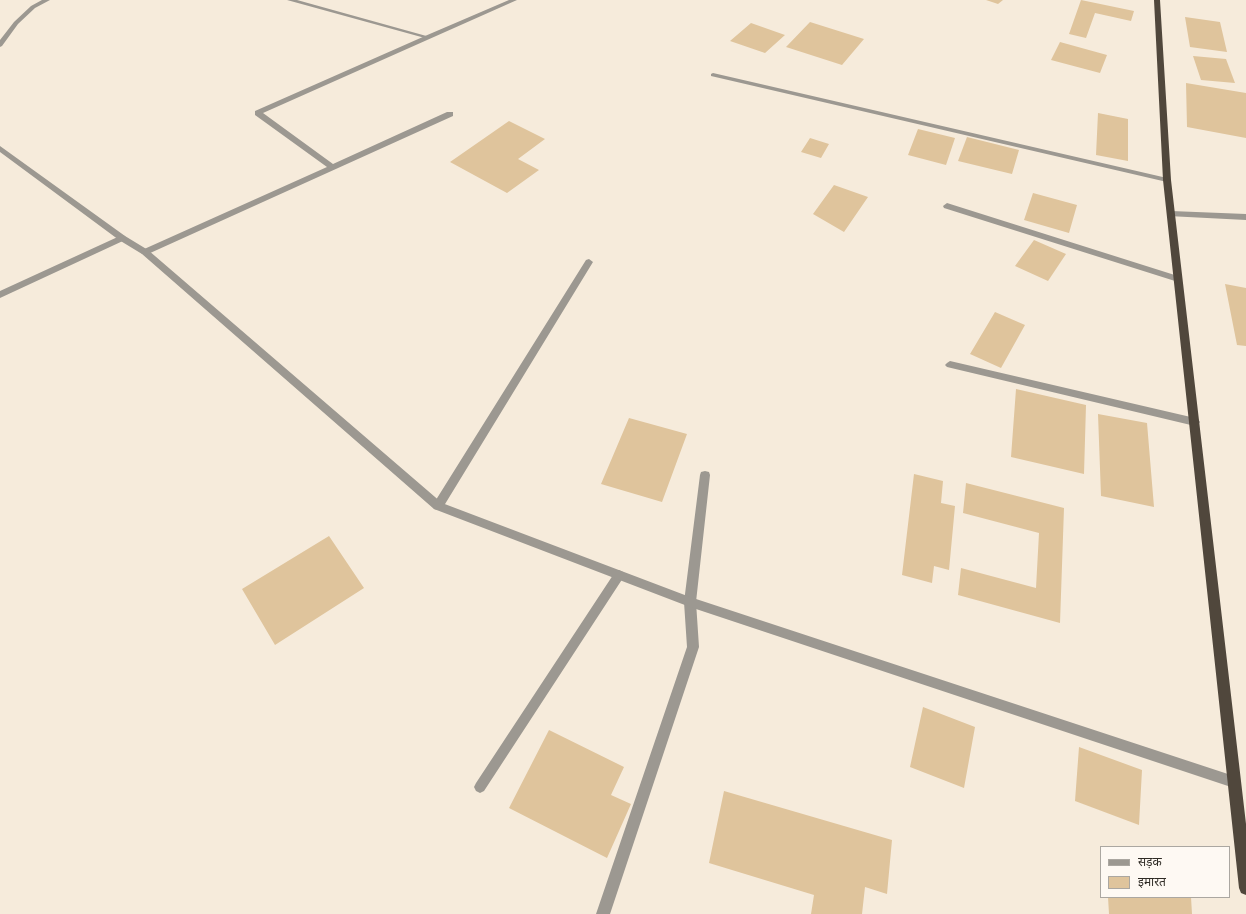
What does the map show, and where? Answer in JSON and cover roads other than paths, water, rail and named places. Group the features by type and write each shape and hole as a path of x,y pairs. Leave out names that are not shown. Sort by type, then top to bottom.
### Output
{"highway":[{"path":"1157,0 1167,180 1246,888"}],"street":[{"path":"0,46 16,23 32,7 47,0"},
{"path":"290,0 427,37"},
{"path":"332,167 258,113 427,37 514,0"},
{"path":"713,75 1167,180"},
{"path":"145,252 450,114"},
{"path":"0,148 122,238 145,252 438,506 690,602 1234,782"},
{"path":"947,206 1178,279"},
{"path":"1171,214 1246,218"},
{"path":"0,295 122,238"},
{"path":"438,506 589,262"},
{"path":"950,365 1195,422"},
{"path":"603,914 693,647 690,602 704,475"},
{"path":"480,787 619,575"}]}
